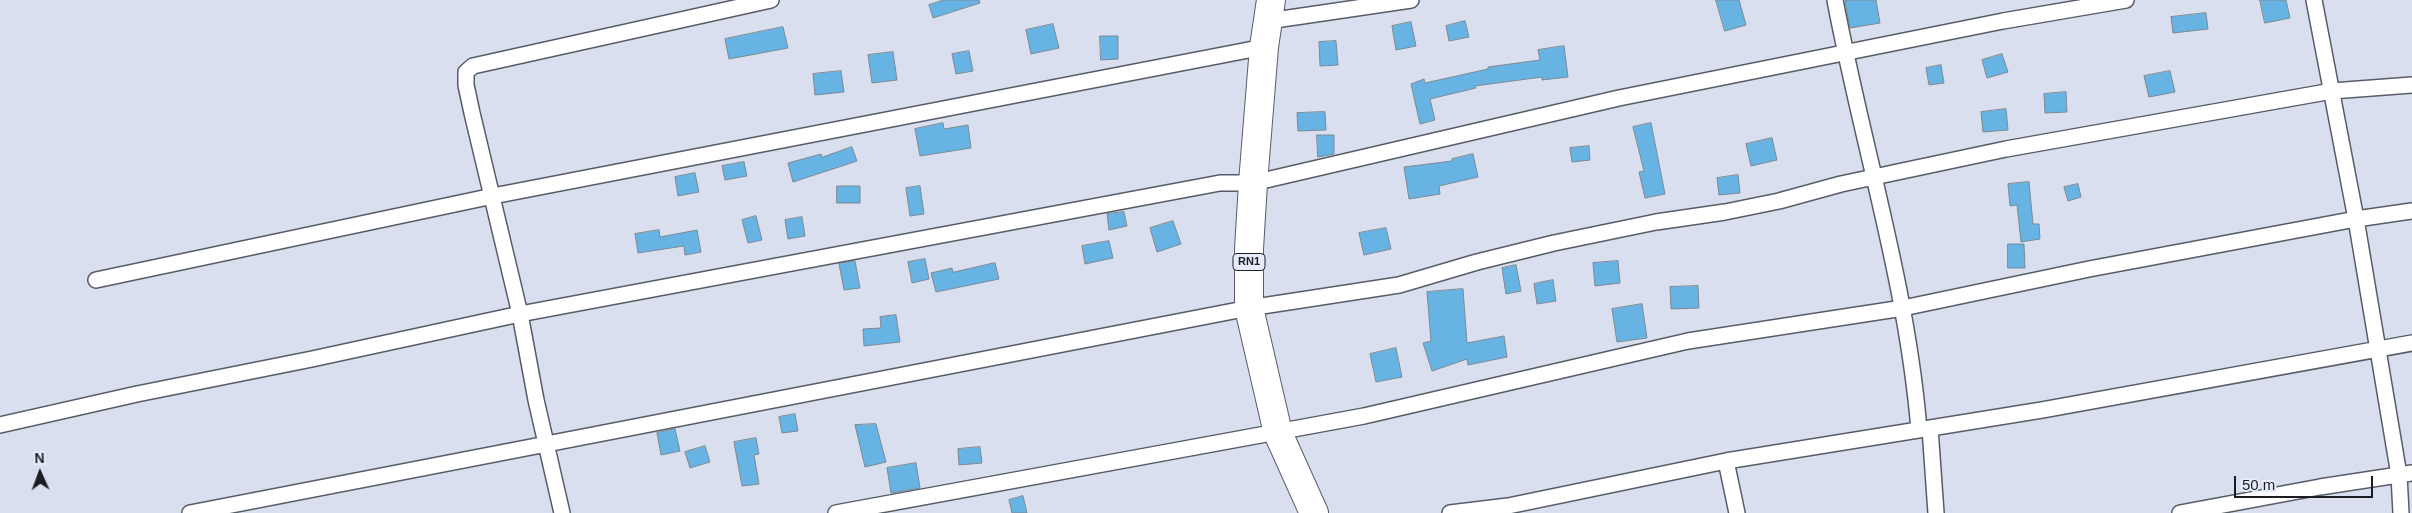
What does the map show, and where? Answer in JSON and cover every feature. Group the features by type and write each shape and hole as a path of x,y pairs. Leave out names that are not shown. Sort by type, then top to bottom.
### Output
{"highway":[{"name":"RN1","path":"1268,22 1253,184 1249,308 1278,433 1314,513"}],"street":[{"path":"562,513 536,400 520,314 466,85 466,72 473,66 771,0"},
{"path":"96,280 492,196 1268,22 1411,0"},
{"path":"1835,0 1845,54 1903,308 1924,429 1936,513"},
{"path":"0,425 137,394 312,359 520,314 1220,183 1253,184 1619,98 2003,21 2126,0"},
{"path":"2314,0 2356,219 2377,351 2405,474 2402,513"},
{"path":"190,513 1249,308 1398,285 1477,262 1554,243 1656,222 1770,203 1873,177 2006,149 2332,91 2412,85"},
{"path":"836,513 1364,416 1688,341 1903,308 1993,288 2356,219 2412,211"},
{"path":"1450,513 1508,506 1726,461 1924,429 2377,351 2412,343"},
{"path":"1726,461 1737,513"},
{"path":"2180,513 2405,474"}],"building":[{"path":"944,0 979,0 980,3 933,18 929,5"},
{"path":"1716,0 1739,0 1746,25 1725,31"},
{"path":"1876,0 1880,23 1850,28 1845,1"},
{"path":"2260,0 2286,0 2290,18 2265,23"},
{"path":"2206,13 2208,29 2173,33 2171,17"},
{"path":"1465,21 1469,37 1449,41 1446,26"},
{"path":"1411,22 1416,46 1396,50 1392,26"},
{"path":"1053,24 1059,48 1031,54 1026,30"},
{"path":"783,27 788,48 729,59 725,39"},
{"path":"1100,36 1118,36 1118,59 1101,60"},
{"path":"1336,41 1338,65 1320,66 1319,42"},
{"path":"1564,46 1568,77 1542,80 1542,77 1475,86 1476,88 1430,99 1435,120 1420,124 1411,84 1424,79 1425,83 1488,69 1488,67 1540,60 1538,50"},
{"path":"969,51 973,71 956,74 952,54"},
{"path":"893,52 897,80 872,83 868,55"},
{"path":"2002,54 2008,72 1987,78 1982,60"},
{"path":"1941,65 1944,83 1929,85 1926,68"},
{"path":"841,71 844,92 815,95 813,74"},
{"path":"2170,71 2175,92 2149,97 2144,76"},
{"path":"2066,92 2067,112 2045,113 2044,94"},
{"path":"2006,109 2008,130 1983,132 1981,112"},
{"path":"1325,112 1326,130 1298,131 1297,113"},
{"path":"943,123 944,129 968,125 971,148 920,156 915,129"},
{"path":"1651,123 1665,194 1645,198 1639,172 1644,171 1633,127"},
{"path":"1317,135 1334,135 1334,154 1318,157"},
{"path":"1772,138 1777,160 1751,166 1746,144"},
{"path":"1589,146 1590,160 1572,162 1570,148"},
{"path":"852,147 857,161 793,182 788,163 821,154 822,157"},
{"path":"1473,154 1478,177 1439,186 1440,194 1409,199 1404,167 1452,161 1452,159"},
{"path":"744,162 747,176 725,180 722,166"},
{"path":"695,173 699,192 678,196 675,177"},
{"path":"1738,175 1740,193 1719,195 1717,178"},
{"path":"2029,182 2033,224 2039,224 2040,239 2021,242 2017,205 2010,206 2008,184"},
{"path":"2078,184 2081,197 2068,201 2064,187"},
{"path":"837,186 860,186 860,203 837,203"},
{"path":"920,186 924,214 910,216 906,188"},
{"path":"1124,212 1127,226 1109,230 1107,214"},
{"path":"756,216 762,240 748,243 742,220"},
{"path":"802,217 805,236 788,239 785,220"},
{"path":"1173,221 1181,244 1157,252 1150,228"},
{"path":"1386,228 1391,249 1364,255 1359,233"},
{"path":"659,230 660,237 697,230 701,252 685,255 684,246 638,253 635,234"},
{"path":"1109,241 1113,258 1085,264 1082,246"},
{"path":"2008,244 2024,244 2025,268 2008,268"},
{"path":"925,259 929,279 912,283 908,262"},
{"path":"855,261 860,288 844,290 839,264"},
{"path":"1618,261 1620,283 1595,286 1593,263"},
{"path":"995,263 999,279 936,292 931,273 952,268 953,272"},
{"path":"1516,265 1521,291 1506,294 1502,268"},
{"path":"1553,280 1556,301 1537,304 1534,284"},
{"path":"1698,286 1699,308 1671,309 1670,287"},
{"path":"1463,289 1467,343 1504,336 1507,357 1468,365 1467,359 1432,371 1423,343 1431,341 1427,292"},
{"path":"1642,304 1647,338 1617,342 1612,309"},
{"path":"896,315 900,342 864,346 863,329 881,328 880,317"},
{"path":"1396,348 1402,377 1376,382 1370,354"},
{"path":"795,414 798,431 782,433 779,417"},
{"path":"876,424 886,462 865,467 855,425"},
{"path":"675,429 680,451 661,455 657,433"},
{"path":"756,438 759,454 754,455 759,484 742,486 734,442"},
{"path":"705,446 710,462 690,468 685,452"},
{"path":"980,447 982,463 959,465 958,449"},
{"path":"916,463 920,488 891,493 887,468"},
{"path":"1023,496 1027,513 1012,513 1009,500"}]}
